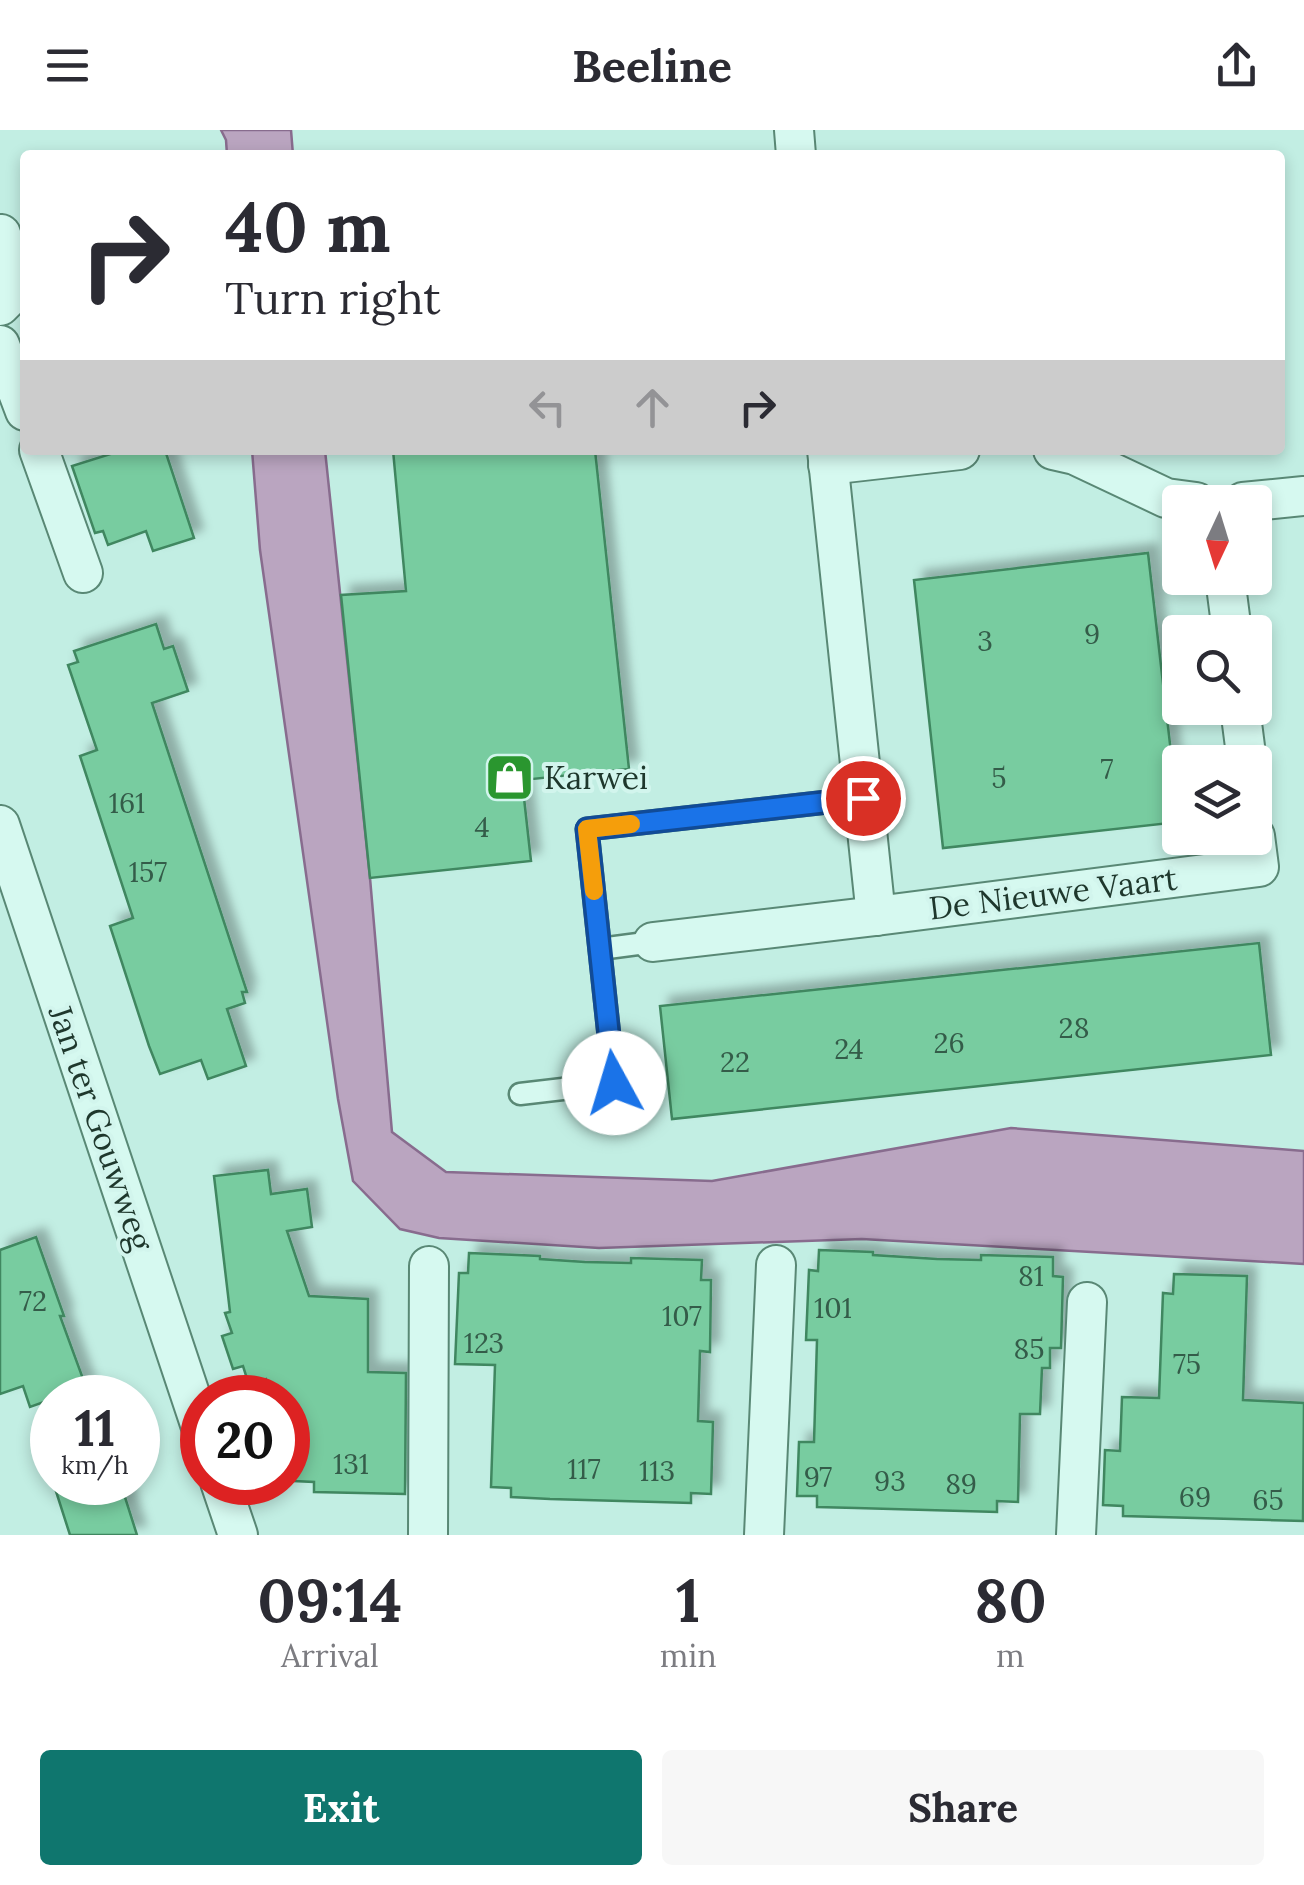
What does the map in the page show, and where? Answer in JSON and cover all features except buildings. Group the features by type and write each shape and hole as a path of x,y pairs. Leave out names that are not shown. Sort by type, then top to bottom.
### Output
{"street":[{"path":"0,306 19,287 1,234"},
{"path":"0,346 20,399"},
{"path":"40,455 83,573"},
{"path":"866,455 828,457 876,916"},
{"path":"1075,455 1162,496"},
{"path":"1272,499 1304,496"},
{"name":"Jan ter Gouwweg","path":"0,826 184,1375"},
{"name":"De Nieuwe Vaart","path":"654,942 1258,866 1257,855"},
{"path":"764,1535 776,1264"},
{"path":"428,1535 429,1266"},
{"path":"1076,1535 1087,1302"},
{"path":"228,1505 238,1535"}],"lane":[{"path":"520,1094 614,1083 587,829 863,798"},
{"path":"600,949 654,942"}],"shaded area":[{"path":"221,130 291,130 293,150 227,150"},
{"path":"252,455 326,455 392,1132 446,1172 712,1181 1011,1128 1304,1151 1304,1264 862,1239 599,1248 439,1238 400,1229 353,1181 260,550"}],"slow traffic":[{"path":"594,891 587,829 631,824"}],"place":[{"name":"Karwei","path":"509,777"}],"route":[{"path":"614,1083 587,829 863,798"}]}
